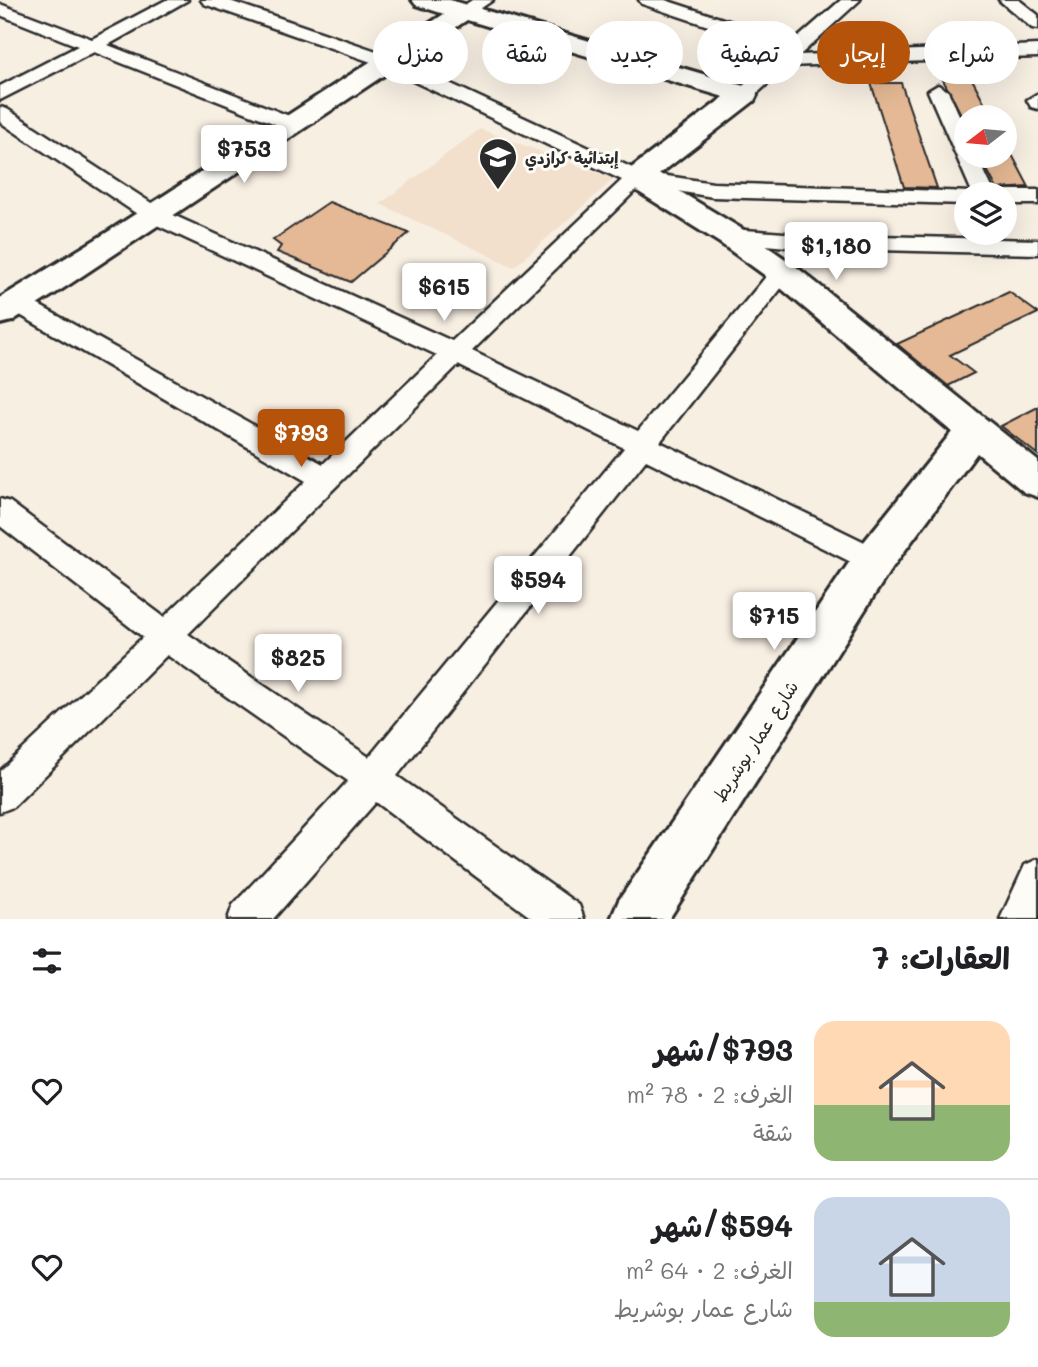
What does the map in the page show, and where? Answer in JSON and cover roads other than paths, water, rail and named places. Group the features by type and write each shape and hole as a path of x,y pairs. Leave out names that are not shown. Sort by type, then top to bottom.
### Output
{"street":[{"path":"0,94 179,0"},
{"path":"210,0 373,56"},
{"path":"424,0 473,7 744,95"},
{"path":"803,43 851,0"},
{"path":"1008,0 1038,24"},
{"path":"661,2 707,21"},
{"path":"449,21 473,7"},
{"path":"0,9 290,123"},
{"path":"803,55 1038,51"},
{"path":"326,479 8,308 153,215 373,67"},
{"path":"435,84 636,178 731,236 782,272 1038,482"},
{"path":"0,796 167,637 453,352 636,178 756,84"},
{"path":"938,91 954,126"},
{"path":"0,113 153,215 453,352 874,560"},
{"path":"636,178 713,190 954,197"},
{"path":"1017,197 1038,197"},
{"path":"731,236 798,241 954,239"},
{"path":"1017,243 1038,247"},
{"path":"247,919 373,779 782,272"},
{"name":"شارع عمار بوشريط","path":"638,919 874,560 974,430"},
{"path":"0,510 167,637 373,779 565,919"},
{"path":"1019,919 1038,878"}],"place":[{"name":"إبتدائية كرازدي","path":"498,191"}]}
